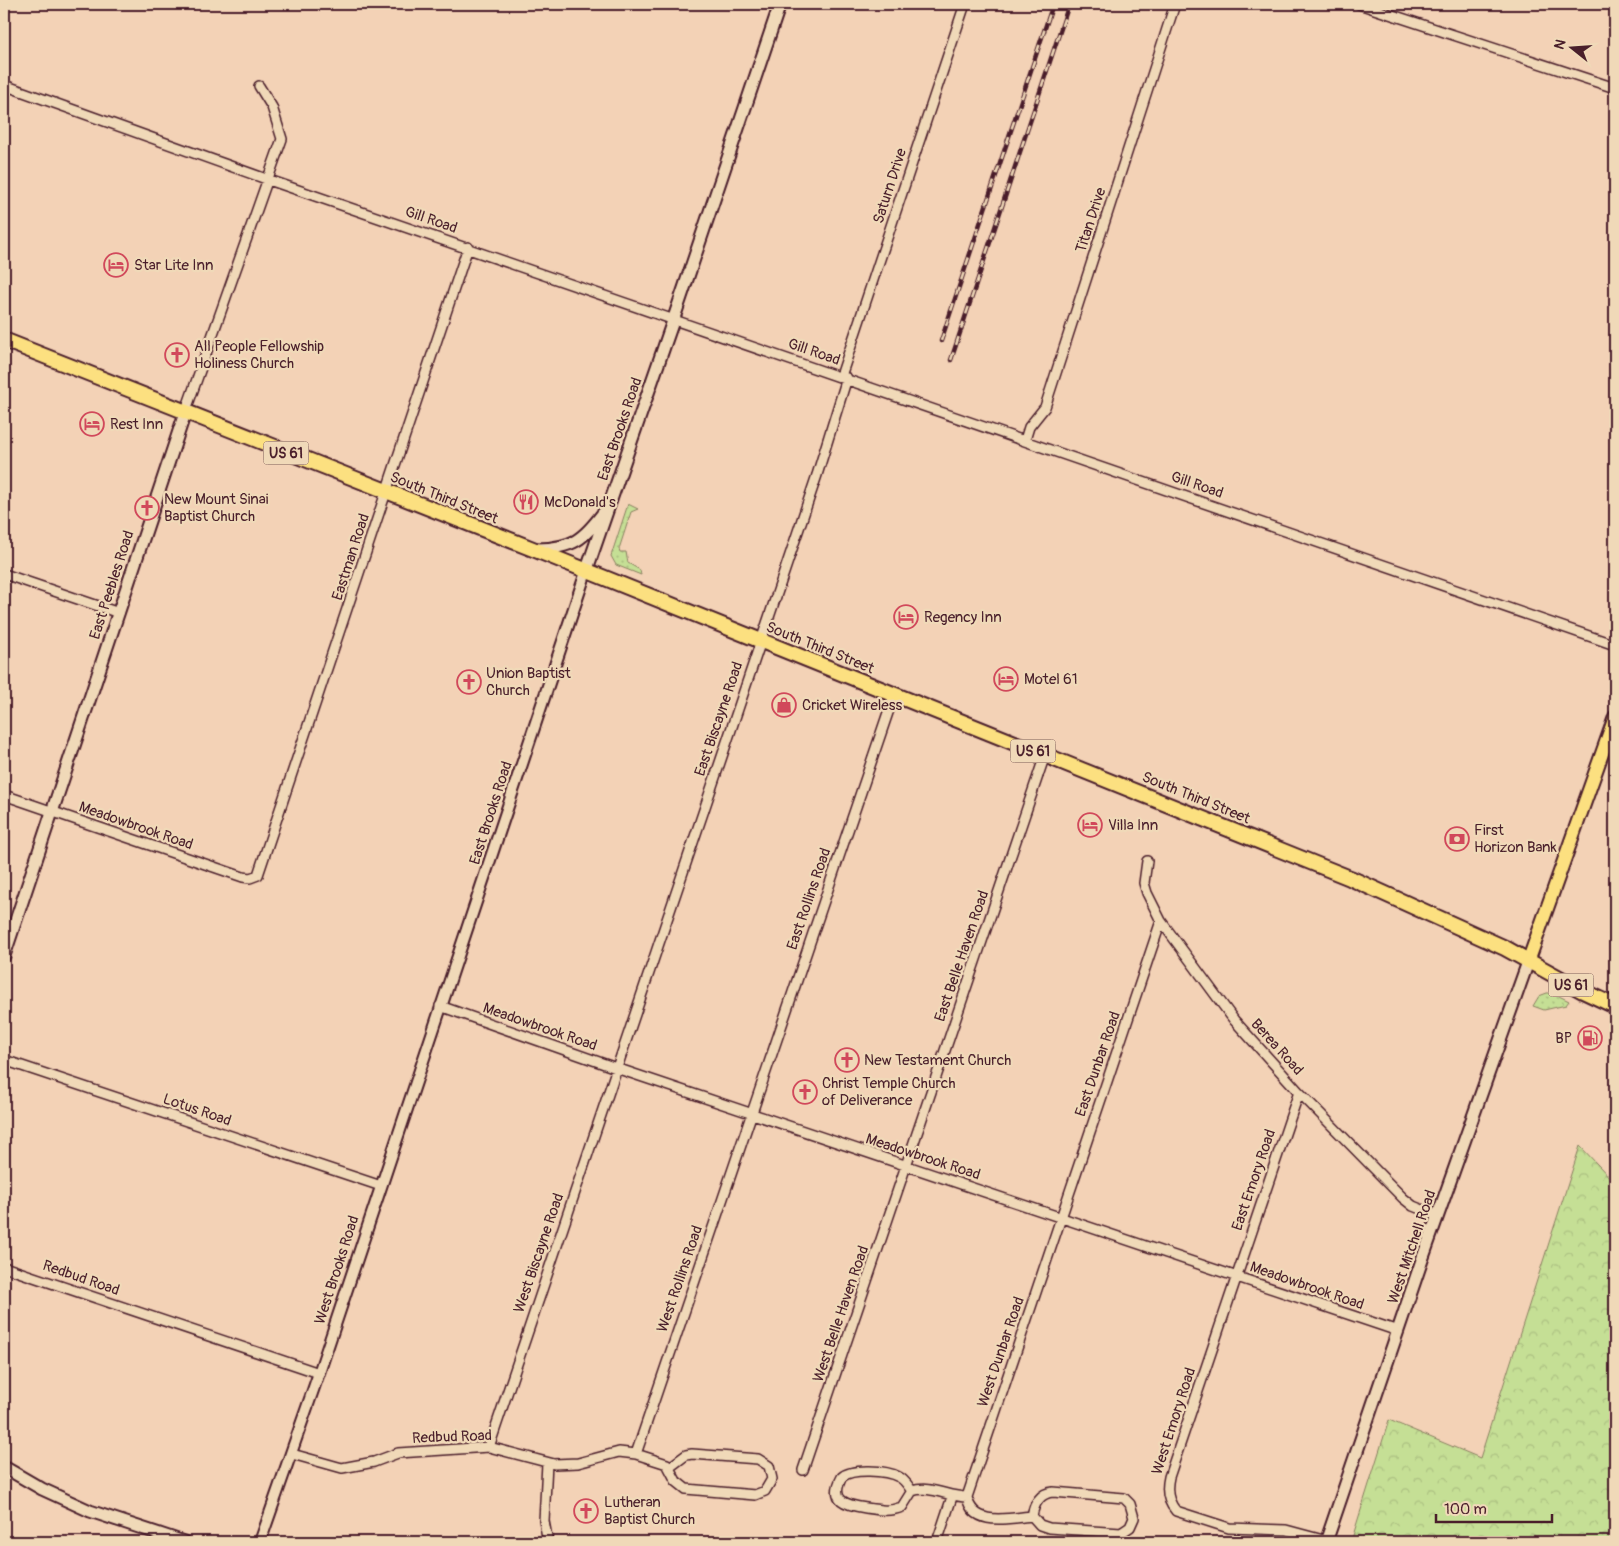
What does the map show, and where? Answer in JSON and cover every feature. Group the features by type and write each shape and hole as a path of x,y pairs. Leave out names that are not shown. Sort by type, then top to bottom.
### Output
{"highway":[{"name":"South Third Street","path":"4,340 1350,878 1505,948 1528,962 1615,1006"}],"main road":[{"name":"East Brooks Road","path":"586,572 780,4"},
{"name":"East Peebles Road","path":"4,956 185,413"},
{"path":"533,550 556,549 585,536 612,500"},
{"path":"1528,962 1615,717"},
{"name":"West Mitchell Road","path":"1327,1541 1398,1331 1528,962"},
{"path":"4,1467 42,1489 90,1511 184,1542"}],"street":[{"name":"Saturn Drive","path":"844,377 964,4"},
{"name":"Titan Drive","path":"1025,440 1029,428 1045,406 1175,4"},
{"path":"1359,4 1615,88"},
{"name":"Gill Road","path":"4,85 269,180 674,318 1615,645"},
{"name":"East Peebles Road","path":"185,413 282,139 272,107 259,86"},
{"name":"Eastman Road","path":"258,875 468,247"},
{"name":"East Biscayne Road","path":"616,1068 760,642 844,377"},
{"name":"East Brooks Road","path":"440,1006 586,572"},
{"path":"4,574 119,613"},
{"name":"East Rollins Road","path":"751,1113 894,695"},
{"name":"East Belle Haven Road","path":"906,1166 1044,755"},
{"name":"Meadowbrook Road","path":"4,795 242,877 250,878 258,875"},
{"name":"Berea Road","path":"1147,861 1145,888 1161,921 1234,1020 1299,1092 1403,1198 1413,1206 1438,1216"},
{"name":"East Dunbar Road","path":"1061,1216 1161,921"},
{"name":"Meadowbrook Road","path":"440,1006 616,1068 1061,1216 1398,1331"},
{"name":"West Brooks Road","path":"260,1542 292,1454 440,1006"},
{"name":"Lotus Road","path":"4,1060 381,1186"},
{"name":"West Biscayne Road","path":"489,1447 616,1068"},
{"name":"East Emory Road","path":"1236,1277 1299,1092"},
{"name":"West Rollins Road","path":"636,1454 751,1113"},
{"name":"West Belle Haven Road","path":"803,1470 906,1166"},
{"name":"West Dunbar Road","path":"967,1496 1061,1216"},
{"name":"Redbud Road","path":"4,1267 319,1373"},
{"name":"West Emory Road","path":"1236,1277 1169,1478 1168,1499 1176,1511 1223,1527 1286,1530 1327,1541"},
{"name":"Redbud Road","path":"292,1454 342,1468 374,1462 398,1453 489,1447 547,1463 576,1463 619,1452 636,1454 670,1467"},
{"path":"688,1454 758,1459 769,1466 772,1479 765,1491 755,1495 689,1490 678,1484 670,1467 688,1454"},
{"path":"547,1463 544,1521 548,1542"},
{"path":"912,1492 906,1482 897,1476 855,1470 842,1477 837,1489 840,1500 845,1504 886,1510 902,1507 912,1492 930,1489 952,1497 967,1496 972,1510 986,1518 1000,1520 1032,1516"},
{"path":"1053,1492 1124,1498 1130,1504 1134,1518 1130,1527 1118,1534 1046,1528 1040,1525 1032,1516 1037,1501 1044,1494 1053,1492"},
{"path":"937,1542 952,1497"}],"green space":[{"path":"628,504 638,509 631,512 619,549 620,552 626,552 628,563 640,570 641,575 616,565 611,556"},
{"path":"1553,993 1569,1001 1566,1005 1544,1010 1533,1006 1539,996"},
{"path":"1580,1146 1615,1183 1615,1542 1351,1542 1389,1420 1480,1458"}],"railway":[{"path":"941,341 1053,4"},
{"path":"951,360 1069,4"}],"place":[{"name":"Star Lite Inn","path":"116,265"},
{"name":"All People Fellowship Holiness Church","path":"177,355"},
{"name":"Rest Inn","path":"92,424"},
{"name":"McDonald's","path":"526,502"},
{"name":"New Mount Sinai Baptist Church","path":"147,508"},
{"name":"Regency Inn","path":"906,617"},
{"name":"Motel 61","path":"1006,679"},
{"name":"Union Baptist Church","path":"469,682"},
{"name":"Cricket Wireless","path":"784,705"},
{"name":"Villa Inn","path":"1090,825"},
{"name":"First Horizon Bank","path":"1457,839"},
{"name":"BP","path":"1590,1038"},
{"name":"New Testament Church","path":"847,1060"},
{"name":"Christ Temple Church of Deliverance","path":"805,1092"},
{"name":"Lutheran Baptist Church","path":"586,1511"}]}
